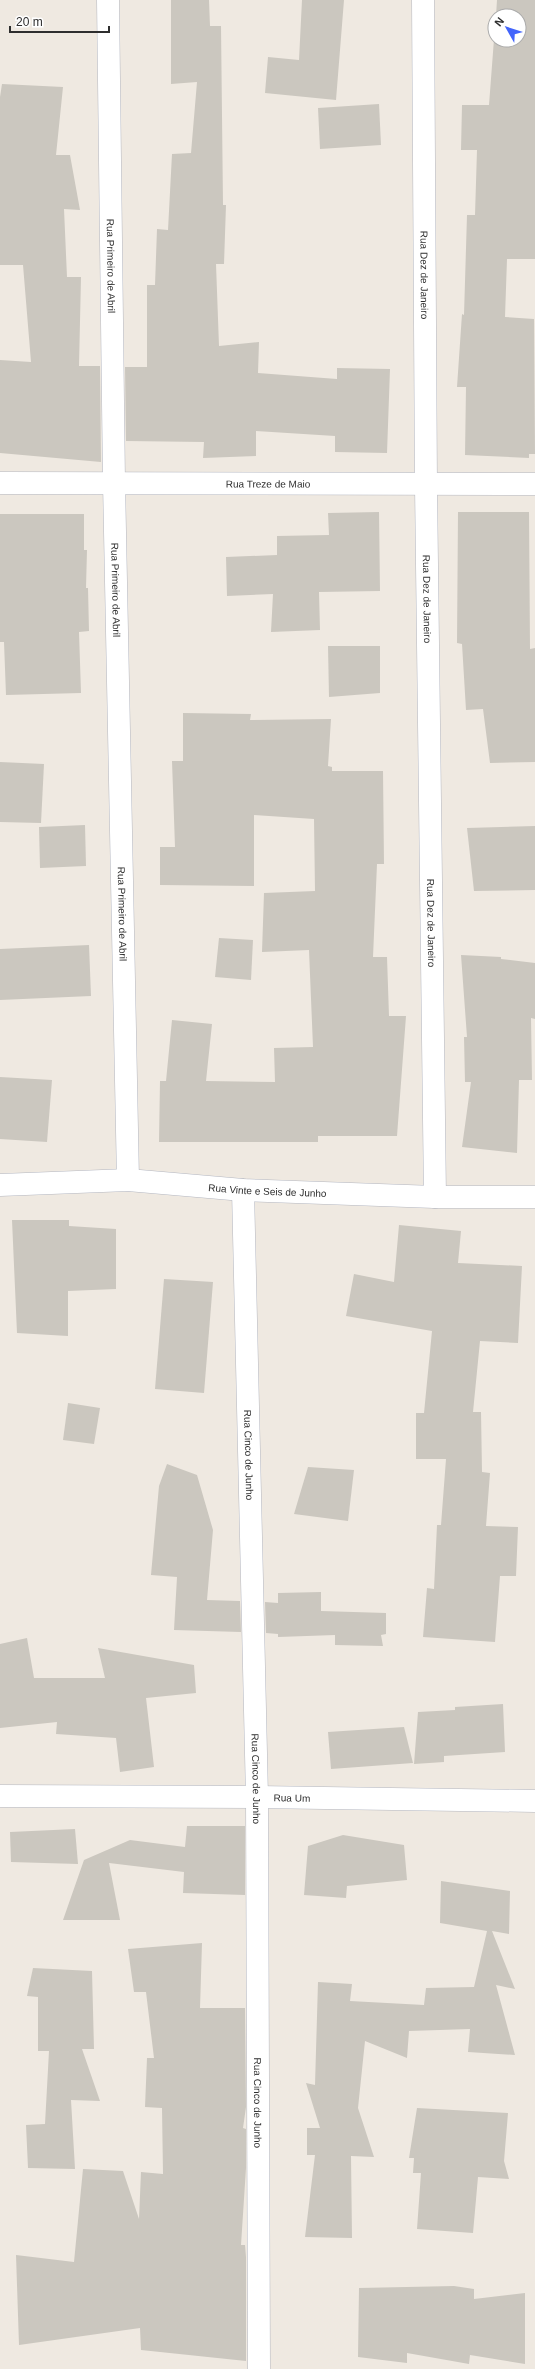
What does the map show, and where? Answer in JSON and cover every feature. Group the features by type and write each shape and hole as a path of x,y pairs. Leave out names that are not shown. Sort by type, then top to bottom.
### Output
{"street":[{"name":"Rua Primeiro de Abril","path":"108,0 114,482 128,1180"},
{"name":"Rua Dez de Janeiro","path":"422,0 426,486 435,1197"},
{"name":"Rua Treze de Maio","path":"0,483 114,482 426,486 535,484"},
{"name":"Rua Vinte e Seis de Junho","path":"0,1185 128,1180 243,1190 435,1197 535,1197"},
{"name":"Rua Cinco de Junho","path":"243,1190 258,1797 259,2369"},
{"name":"Rua Um","path":"0,1796 258,1797 535,1801"}],"building":[{"path":"171,0 209,0 210,26 221,26 223,205 226,205 224,264 216,264 219,346 259,342 258,373 337,379 337,368 390,369 387,453 335,452 335,436 256,431 256,456 203,458 204,442 126,441 125,367 147,367 147,285 155,285 157,229 168,230 172,154 191,153 197,82 171,84"},
{"path":"302,0 344,0 336,100 265,93 268,57 299,60"},
{"path":"497,0 535,0 535,259 507,259 505,317 534,319 535,454 529,454 529,458 465,455 466,387 457,387 462,314 464,315 467,215 475,215 477,150 461,150 462,105 489,105 493,48 527,48 527,8 496,8"},
{"path":"2,84 63,87 56,155 70,155 80,210 64,209 67,277 81,277 79,366 100,366 101,462 0,453 0,360 31,362 23,265 0,265 0,97"},
{"path":"379,104 381,145 320,149 318,108"},
{"path":"379,512 380,591 319,592 320,630 271,632 273,594 227,596 226,557 277,555 277,536 329,535 328,513"},
{"path":"458,512 529,512 530,649 535,648 535,762 490,763 483,709 466,710 462,644 457,643"},
{"path":"0,514 84,514 84,550 87,550 86,588 88,588 89,631 79,632 81,693 6,695 4,642 0,642"},
{"path":"328,646 380,646 380,693 329,697"},
{"path":"183,713 251,714 250,720 331,719 328,766 332,767 332,771 383,771 384,864 377,864 373,957 387,957 389,1016 406,1016 397,1136 318,1136 318,1142 159,1142 160,1081 166,1081 172,1020 212,1024 206,1081 275,1082 274,1048 313,1047 309,950 262,952 264,893 315,891 314,819 254,815 254,886 160,885 160,847 175,847 172,761 183,761"},
{"path":"0,762 44,764 41,823 0,822"},
{"path":"85,825 86,866 40,868 39,827"},
{"path":"535,826 535,890 474,891 467,828"},
{"path":"219,938 253,940 251,980 215,977"},
{"path":"89,945 91,996 0,1000 0,949"},
{"path":"461,955 501,957 501,959 535,963 535,1019 531,1018 532,1080 519,1080 517,1153 462,1147 471,1082 465,1082 464,1037 467,1037"},
{"path":"0,1077 52,1080 47,1142 0,1139"},
{"path":"12,1220 69,1220 69,1226 116,1229 116,1289 68,1291 68,1336 17,1333"},
{"path":"399,1225 461,1231 458,1263 522,1266 518,1343 480,1341 473,1412 481,1412 482,1472 490,1473 486,1526 518,1527 516,1576 500,1576 495,1642 423,1637 427,1588 434,1589 437,1525 441,1525 446,1459 416,1459 416,1413 424,1413 432,1331 346,1316 354,1274 394,1282"},
{"path":"164,1279 213,1282 204,1393 155,1389"},
{"path":"68,1403 100,1408 94,1444 63,1440"},
{"path":"167,1464 197,1475 213,1530 207,1600 240,1601 241,1632 174,1630 177,1577 151,1575 159,1486"},
{"path":"308,1467 354,1470 348,1521 294,1514"},
{"path":"321,1592 321,1611 386,1613 386,1634 381,1635 383,1646 335,1645 335,1635 278,1637 278,1634 266,1633 265,1602 278,1603 278,1593"},
{"path":"27,1638 34,1678 105,1678 98,1648 194,1665 196,1693 146,1698 154,1767 120,1772 116,1738 56,1734 57,1722 0,1728 0,1644"},
{"path":"503,1704 505,1752 444,1756 444,1762 414,1764 418,1712 455,1710 455,1707"},
{"path":"404,1727 413,1763 331,1769 328,1732"},
{"path":"187,1826 245,1826 245,1895 183,1893 184,1872 109,1863 120,1920 63,1920 84,1860 130,1840 185,1847"},
{"path":"75,1829 78,1864 11,1862 10,1832"},
{"path":"343,1835 404,1845 407,1880 347,1886 346,1898 304,1895 308,1846"},
{"path":"441,1881 510,1891 509,1934 492,1931 515,1989 496,1985 515,2055 468,2052 470,2029 409,2031 407,2058 365,2041 358,2108 374,2157 351,2156 352,2238 305,2237 315,2155 307,2155 307,2128 320,2128 306,2083 315,2085 318,1982 352,1984 350,2001 424,2005 426,1988 474,1987 487,1931 440,1923"},
{"path":"202,1943 200,2008 245,2008 246,2107 243,2128 246,2129 246,2168 241,2245 245,2245 246,2257 246,2361 141,2350 140,2328 19,2345 16,2255 74,2262 83,2169 123,2171 139,2219 141,2172 163,2174 162,2108 145,2107 147,2058 154,2058 146,1992 134,1992 128,1949"},
{"path":"33,1968 92,1971 94,2049 82,2049 100,2101 71,2100 75,2169 28,2168 26,2125 45,2124 49,2051 38,2051 38,1997 27,1996"},
{"path":"417,2108 508,2113 504,2161 509,2179 478,2177 473,2233 417,2229 421,2173 413,2173 414,2158 409,2158"},
{"path":"454,2286 474,2289 474,2299 525,2293 525,2364 470,2355 469,2364 407,2353 407,2363 358,2357 359,2288"}]}
